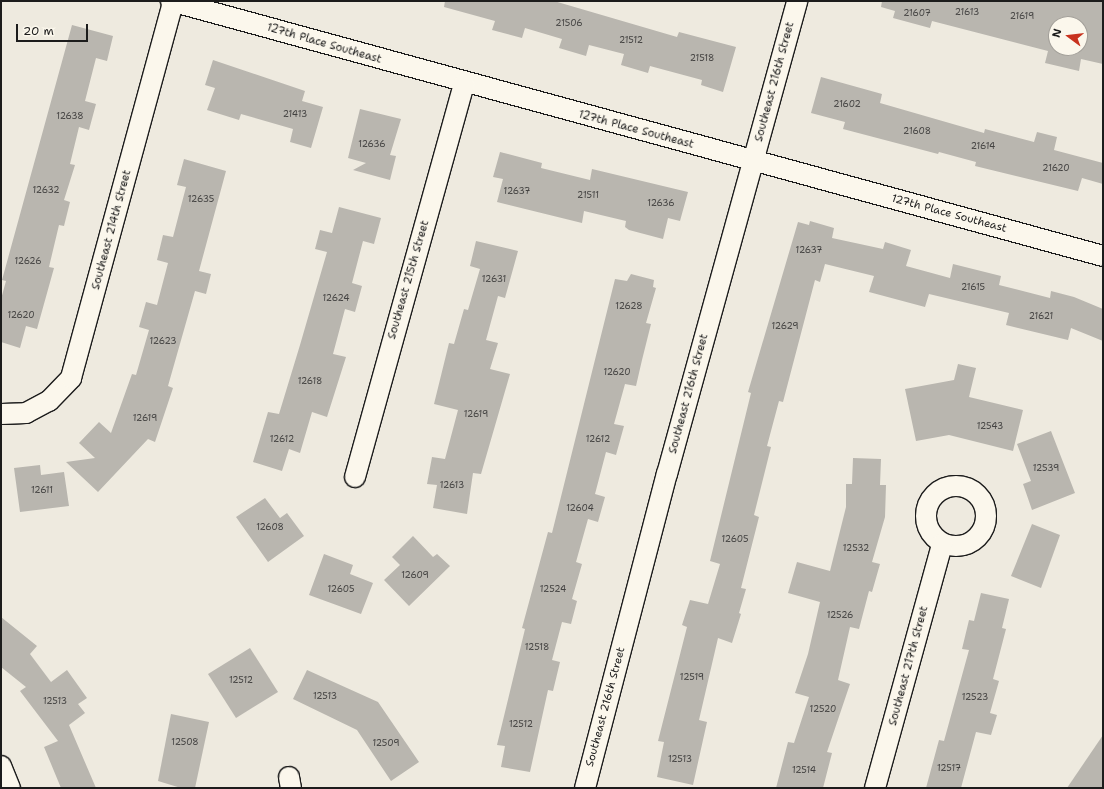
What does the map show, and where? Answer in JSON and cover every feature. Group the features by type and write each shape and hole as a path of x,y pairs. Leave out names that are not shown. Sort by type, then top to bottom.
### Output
{"street":[{"name":"127th Place Southeast","path":"172,1 464,84 1103,256"},
{"name":"Southeast 214th Street","path":"1,414 26,413 49,400 71,378 172,1"},
{"name":"Southeast 216th Street","path":"585,788 797,1"},
{"name":"Southeast 215th Street","path":"355,477 464,84"},
{"name":"Southeast 217th Street","path":"875,788 942,544"},
{"path":"1,766 10,788"}],"building":[{"path":"445,1 554,1 677,37 679,32 736,47 723,92 701,85 702,80 650,66 648,73 621,65 624,54 589,45 586,56 559,48 562,39 525,28 522,38 492,30 495,21 444,7"},
{"path":"882,1 1103,1 1103,64 1081,59 1079,71 1045,63 1048,51 932,21 930,28 893,18 895,11 881,7"},
{"path":"72,25 113,36 107,61 96,58 85,101 96,104 89,130 79,127 70,164 75,165 64,200 70,202 64,226 59,225 49,267 54,268 37,329 26,326 20,348 1,342 1,299 6,281 2,280"},
{"path":"213,60 305,91 302,101 323,107 311,148 290,142 293,129 241,114 239,120 207,110 215,88 205,85"},
{"path":"821,77 882,94 880,103 984,133 985,129 1034,142 1037,132 1057,137 1054,150 1103,163 1103,184 1082,178 1078,191 975,166 976,162 939,152 938,154 843,129 845,122 811,113"},
{"path":"360,109 401,119 390,155 396,156 390,180 353,170 366,163 348,158"},
{"path":"500,152 542,163 541,168 590,180 592,169 688,192 680,221 668,218 663,239 629,230 625,227 626,221 584,211 582,223 497,202 503,179 493,177"},
{"path":"184,159 226,171 199,271 211,274 206,294 195,291 168,386 173,388 155,442 148,439 98,492 66,462 95,458 79,443 99,422 111,433 132,374 136,375 149,330 139,327 146,302 157,305 168,263 157,260 163,235 173,237 186,187 177,185"},
{"path":"339,207 381,218 374,244 363,241 352,283 362,286 355,312 345,309 333,354 346,357 327,417 312,412 300,453 289,449 282,471 253,462 268,412 279,414 327,252 315,249 320,230 332,233"},
{"path":"810,221 834,228 832,238 883,249 885,242 911,250 906,266 950,278 953,264 1001,276 999,285 1050,298 1051,291 1074,297 1103,309 1103,341 1071,328 1068,340 1006,325 1009,313 929,294 925,307 869,292 874,276 825,264 820,282 815,280 783,402 779,401 767,446 771,447 754,515 759,517 741,588 746,589 739,613 741,614 732,643 718,638 699,720 707,722 693,785 657,777 664,742 658,741 687,627 682,625 690,600 708,604 720,564 710,561 751,393 748,392 798,222 809,225"},
{"path":"476,241 518,251 505,298 498,296 486,340 498,343 490,369 510,374 481,474 473,473 467,514 433,508 437,485 427,484 432,457 445,459 458,410 434,404 449,343 454,344 464,309 468,310 480,269 470,266"},
{"path":"631,274 654,280 653,287 656,288 646,323 651,324 636,386 625,384 614,424 624,426 616,455 606,452 595,494 605,497 598,522 588,519 576,562 582,564 572,599 577,601 571,624 562,622 552,660 560,662 553,691 548,690 530,772 501,767 505,746 497,745 525,629 522,628 548,532 552,533 615,279 627,281"},
{"path":"958,364 976,368 969,397 1023,410 1013,451 949,435 916,441 905,389 954,380"},
{"path":"1051,431 1075,493 1032,510 1023,484 1031,481 1017,444"},
{"path":"853,458 881,459 880,485 886,485 885,517 872,562 880,564 872,592 869,591 859,629 850,627 838,680 850,684 827,752 832,753 823,788 776,788 788,742 794,743 809,697 795,693 808,654 820,602 788,593 797,562 830,571 846,507 846,484 852,484"},
{"path":"40,465 41,475 64,472 69,506 20,512 14,468"},
{"path":"265,498 280,518 287,513 304,536 268,562 236,517"},
{"path":"1032,524 1060,535 1041,588 1011,576"},
{"path":"413,536 433,557 437,554 450,566 409,606 384,580 400,565 392,557"},
{"path":"324,554 353,565 350,574 373,583 361,614 309,595"},
{"path":"981,593 1009,599 1002,628 1006,629 993,679 999,681 990,713 997,715 991,735 976,732 961,788 926,788 939,740 944,741 969,650 962,649 969,620 974,621"},
{"path":"1,617 37,646 30,654 51,682 67,670 87,698 78,704 85,713 69,725 96,788 61,788 44,747 58,741 20,691 26,687 1,667"},
{"path":"250,648 278,692 236,718 208,674"},
{"path":"307,670 378,702 419,762 391,781 357,730 293,699"},
{"path":"171,714 209,722 195,788 181,788 158,781"},
{"path":"1103,735 1103,788 1067,788"}]}
